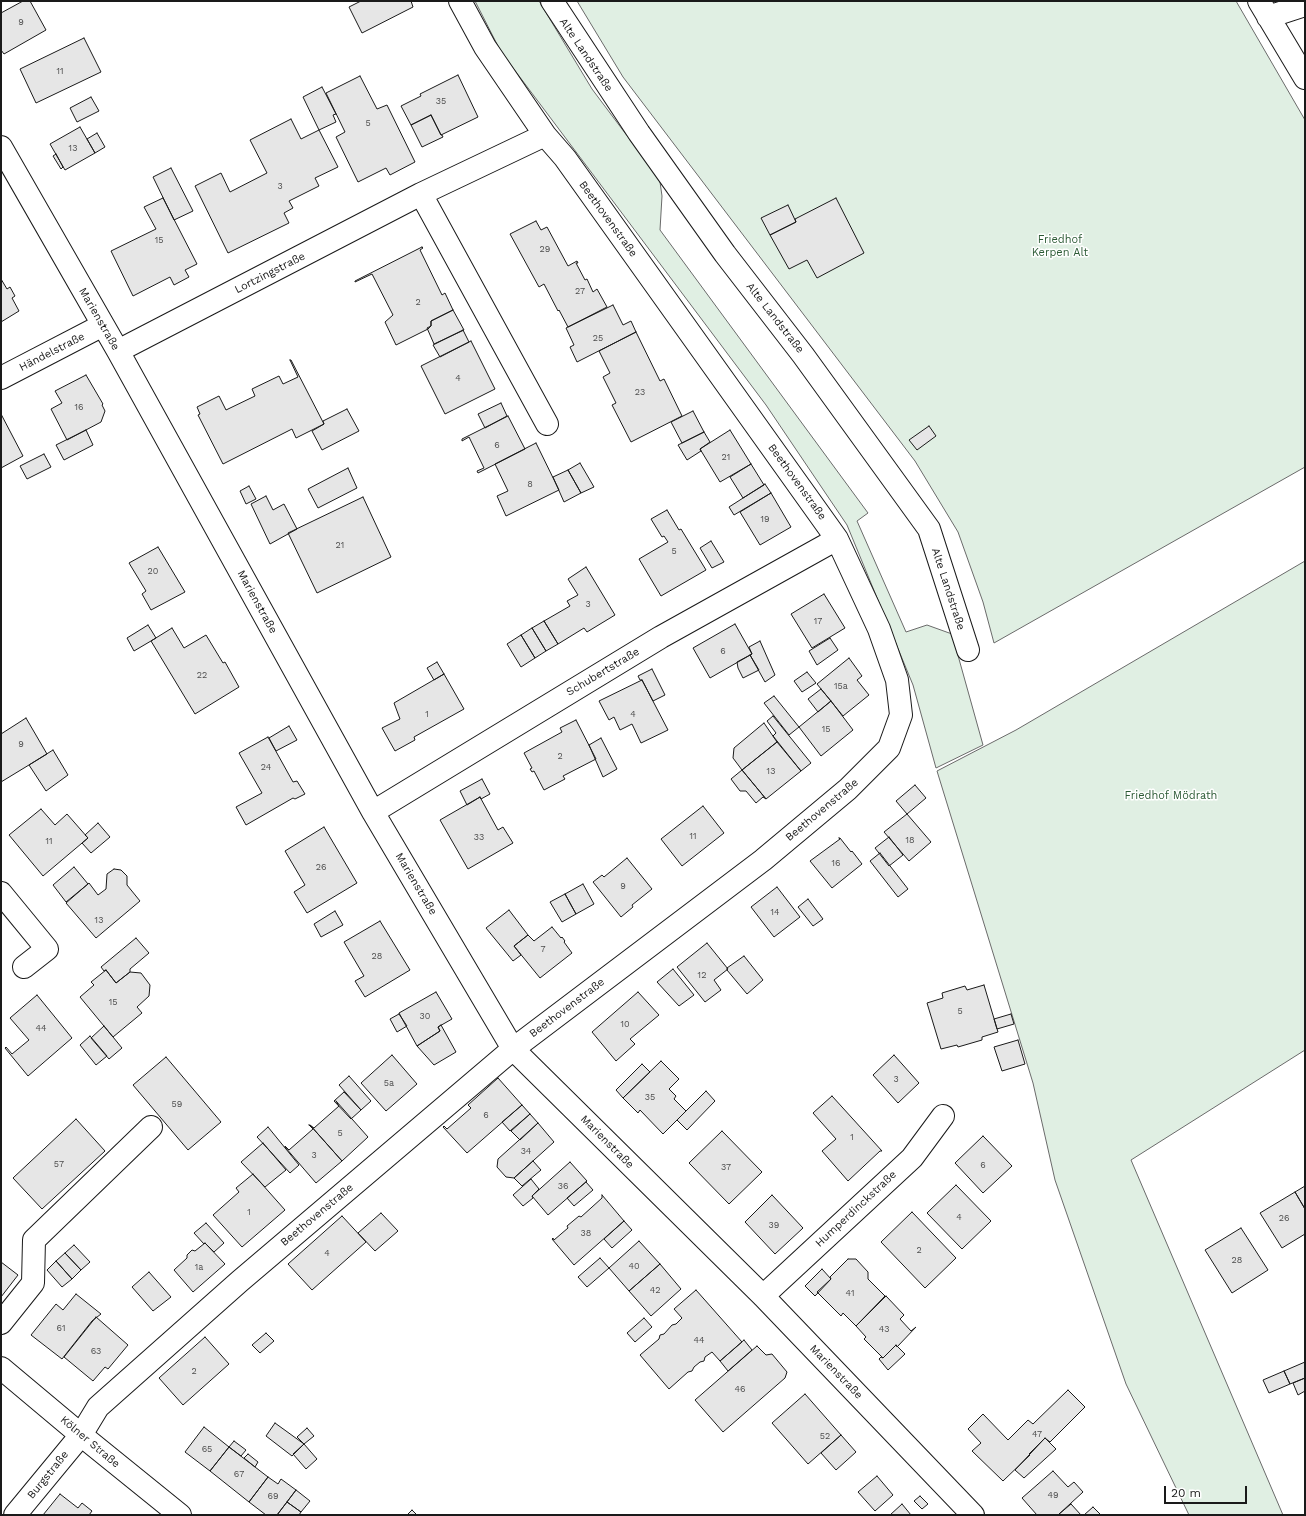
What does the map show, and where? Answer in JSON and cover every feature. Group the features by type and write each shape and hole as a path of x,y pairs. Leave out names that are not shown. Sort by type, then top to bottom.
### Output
{"street":[{"name":"Beethovenstraße","path":"81,1435 98,1408 127,1381 240,1281 513,1049 763,860 848,790 889,748 901,715 897,680 879,629 837,539 565,158 545,135 485,47 460,1"},
{"name":"Alte Landstraße","path":"552,1 560,16 639,133 725,254 803,355 929,529 968,650"},
{"path":"1305,5 1264,9 1305,78"},
{"name":"Lortzingstraße","path":"118,351 421,194 545,135"},
{"name":"Marienstraße","path":"1,147 118,351 373,812 513,1049 763,1296 973,1515"},
{"path":"421,194 547,424"},
{"name":"Händelstraße","path":"1,378 103,325"},
{"name":"Schubertstraße","path":"373,812 661,637 837,539"},
{"path":"1,893 47,949 24,967"},
{"name":"Humperdinckstraße","path":"763,1296 912,1158 943,1116"},
{"path":"1,1324 33,1283 34,1240 151,1127"},
{"name":"Kölner Straße","path":"1,1368 180,1515"},
{"name":"Burgstraße","path":"16,1515 81,1435"}],"green space":[{"path":"475,1 539,1 592,89 655,173 660,182 662,196 660,230 868,513 857,521 906,632 927,625 952,634 983,745 936,768 913,685 847,525 766,405 501,52"},
{"name":"Friedhof Kerpen Alt","path":"577,1 1236,1 1305,120 1305,467 994,643 983,602 958,532 915,461 623,77"},
{"name":"Friedhof Mödrath","path":"1305,561 1305,1050 1131,1160 1283,1515 1189,1515 1126,1384 1055,1180 1033,1083 937,771 1016,730"}],"building":[{"path":"23,1 30,1 46,30 4,54 1,50 1,13"},
{"path":"361,1 411,1 413,7 362,33 349,7"},
{"path":"84,38 101,72 36,103 20,69"},
{"path":"458,75 478,117 441,135 431,115 411,125 401,106 421,96 420,94"},
{"path":"360,76 377,109 387,105 415,162 390,175 386,168 358,182 336,137 345,132 326,93"},
{"path":"322,87 336,114 333,115 336,122 319,130 303,97"},
{"path":"91,97 99,111 77,122 70,108"},
{"path":"431,115 443,137 422,147 411,125"},
{"path":"291,119 301,139 319,130 338,167 315,178 319,186 289,201 293,208 284,213 289,223 228,253 195,186 221,173 230,192 267,173 250,140"},
{"path":"80,127 95,153 65,170 50,144"},
{"path":"97,133 105,147 95,153 87,139"},
{"path":"56,154 63,167 61,169 53,156"},
{"path":"171,168 193,211 174,220 153,177"},
{"path":"163,198 197,264 185,270 189,277 174,285 170,277 133,296 111,251 156,229 144,207"},
{"path":"836,198 864,253 817,278 807,260 789,269 770,235 796,222 795,219"},
{"path":"788,205 796,222 770,235 761,218"},
{"path":"536,221 541,230 547,227 568,266 577,261 578,263 576,263 585,280 587,279 593,292 597,289 607,307 568,327 544,284 539,287 510,234"},
{"path":"422,247 423,248 420,250 442,295 445,293 453,310 431,321 431,326 428,329 396,345 385,322 393,315 372,274 355,281"},
{"path":"1,279 7,289 10,287 15,296 12,298 19,311 1,322"},
{"path":"613,305 623,325 631,321 636,332 577,362 570,347 574,345 566,328"},
{"path":"453,310 464,330 434,344 427,328 431,326 431,321"},
{"path":"463,330 469,342 440,357 433,345"},
{"path":"636,332 660,381 664,379 682,416 631,442 612,405 616,403 603,377 610,373 599,351"},
{"path":"471,341 495,389 445,414 421,366"},
{"path":"290,360 324,424 296,438 292,429 223,464 198,415 200,414 197,407 219,396 226,410 255,396 252,389 279,376 283,384 298,377"},
{"path":"86,375 103,404 102,405 105,411 101,422 67,440 51,409 62,403 55,391"},
{"path":"501,403 507,416 485,428 478,414"},
{"path":"347,409 359,431 322,450 312,431 324,424 323,421"},
{"path":"693,411 704,432 682,443 671,422"},
{"path":"1,414 23,456 1,468"},
{"path":"508,416 525,449 478,473 477,471 484,468 469,437 462,441 462,439"},
{"path":"929,426 936,436 917,450 909,440"},
{"path":"86,430 93,445 64,460 56,445"},
{"path":"730,430 751,464 720,482 700,449"},
{"path":"704,432 710,442 700,449 701,451 687,460 678,445"},
{"path":"536,443 559,490 506,516 497,496 508,491 495,464"},
{"path":"44,454 51,467 27,479 20,466"},
{"path":"580,463 594,487 581,493 568,470"},
{"path":"751,464 764,485 743,498 730,477"},
{"path":"348,468 357,488 318,508 308,489"},
{"path":"568,470 581,493 564,502 553,477"},
{"path":"765,484 771,493 734,515 729,507"},
{"path":"249,486 256,499 246,504 240,491"},
{"path":"771,493 791,527 760,545 740,512"},
{"path":"266,496 273,510 284,504 297,529 270,544 251,504"},
{"path":"363,497 391,557 317,593 288,533"},
{"path":"667,510 679,530 681,529 706,570 661,596 639,559 668,542 664,536 662,537 651,519"},
{"path":"711,541 724,562 712,568 700,548"},
{"path":"158,547 185,592 151,610 142,594 146,591 129,563"},
{"path":"586,567 615,615 587,632 584,628 558,644 544,621 570,606 567,601 578,595 568,579"},
{"path":"824,594 845,628 812,648 791,614"},
{"path":"544,621 558,644 546,651 532,628"},
{"path":"735,624 752,654 710,678 693,648"},
{"path":"148,625 156,638 134,651 127,638"},
{"path":"172,628 184,648 206,635 223,663 225,662 239,687 195,714 151,641"},
{"path":"532,628 546,651 535,658 521,635"},
{"path":"521,635 535,658 521,667 507,644"},
{"path":"830,638 838,650 817,665 809,651"},
{"path":"760,641 775,675 765,682 750,655 752,654 749,647"},
{"path":"750,655 759,670 743,678 737,662"},
{"path":"849,658 862,676 857,680 869,695 843,716 817,684"},
{"path":"437,662 444,674 434,680 427,668"},
{"path":"652,669 665,695 653,701 642,680 640,680 638,676"},
{"path":"807,672 816,683 802,692 794,681"},
{"path":"444,674 464,709 414,737 415,740 395,751 382,728 400,719 394,703"},
{"path":"642,680 668,730 641,743 632,724 620,730 614,717 609,720 599,701"},
{"path":"821,689 831,701 818,712 808,699"},
{"path":"774,696 799,727 789,735 764,703"},
{"path":"831,701 853,730 821,756 799,727"},
{"path":"773,716 811,763 801,771 773,736 776,733 767,721"},
{"path":"26,718 47,754 1,782 1,734"},
{"path":"576,720 596,759 563,776 565,779 544,790 534,771 532,772 530,769 532,768 524,753 562,732 560,728"},
{"path":"764,723 777,742 742,770 733,758 734,748"},
{"path":"289,726 297,740 276,751 269,738"},
{"path":"268,737 293,782 297,781 305,794 295,799 293,798 246,825 236,807 262,793 239,753"},
{"path":"601,738 617,769 603,777 589,745"},
{"path":"777,742 801,771 766,799 742,770"},
{"path":"53,750 68,775 46,791 29,765"},
{"path":"742,770 766,799 763,797 756,803 746,791 740,791 731,779"},
{"path":"482,779 490,794 481,799 480,797 467,805 460,791"},
{"path":"915,785 926,798 907,814 896,801"},
{"path":"480,797 498,830 503,827 513,843 468,869 440,820"},
{"path":"703,806 724,833 682,866 661,839"},
{"path":"41,809 55,825 67,814 88,838 43,876 9,835"},
{"path":"907,814 931,842 909,861 884,832"},
{"path":"98,823 110,837 91,853 82,843 88,838 85,835"},
{"path":"324,827 357,883 307,913 294,892 305,885 285,851"},
{"path":"889,837 903,855 889,866 875,848"},
{"path":"840,838 851,852 852,851 862,864 832,888 810,861 840,839"},
{"path":"880,853 908,889 898,897 870,861"},
{"path":"627,858 652,889 632,905 633,907 621,917 593,882 602,875 604,877"},
{"path":"74,867 88,884 66,902 53,885"},
{"path":"114,869 121,870 127,876 127,885 140,901 96,938 66,903 89,883 98,895 106,889 107,874"},
{"path":"583,884 594,904 576,914 565,894"},
{"path":"777,887 800,917 774,937 751,907"},
{"path":"565,894 576,914 562,922 550,902"},
{"path":"808,899 823,919 813,926 798,907"},
{"path":"509,910 528,935 514,946 521,955 513,961 486,928"},
{"path":"335,911 343,925 321,937 314,924"},
{"path":"380,921 410,970 365,997 355,981 364,976 344,942"},
{"path":"552,927 561,938 562,937 572,953 540,978 514,946 528,935 534,941"},
{"path":"136,938 149,953 130,969 130,972 116,983 106,970 104,971 101,967"},
{"path":"707,943 728,969 714,980 721,990 705,1002 677,967"},
{"path":"744,956 763,980 747,994 727,970 727,968"},
{"path":"673,969 694,995 679,1006 657,982"},
{"path":"106,970 116,983 130,972 141,973 150,985 149,996 137,1007 142,1013 113,1037 80,997 94,985 91,982"},
{"path":"984,985 998,1032 982,1037 982,1040 958,1047 957,1045 941,1049 927,1003 943,998 942,993 965,986 967,990"},
{"path":"436,992 452,1019 438,1027 440,1031 417,1046 399,1013"},
{"path":"638,992 659,1015 630,1039 635,1044 616,1061 592,1032"},
{"path":"37,995 72,1038 28,1076 5,1048 6,1047 12,1054 29,1040 10,1018"},
{"path":"399,1014 407,1026 397,1032 390,1019"},
{"path":"1011,1014 1014,1024 997,1029 994,1019"},
{"path":"441,1025 456,1052 434,1065 417,1046 440,1031 438,1027"},
{"path":"104,1026 122,1048 109,1059 91,1038"},
{"path":"90,1036 107,1056 96,1065 80,1045"},
{"path":"1018,1040 1025,1064 1002,1071 994,1047"},
{"path":"392,1055 417,1084 386,1111 361,1083"},
{"path":"894,1055 919,1083 898,1103 873,1075"},
{"path":"166,1057 221,1122 188,1150 133,1085"},
{"path":"661,1061 679,1079 669,1089 676,1096 674,1099 686,1111 663,1134 640,1110 638,1113 623,1098"},
{"path":"642,1064 650,1072 623,1098 616,1090"},
{"path":"349,1076 371,1101 361,1110 339,1085"},
{"path":"498,1078 522,1105 467,1153 443,1127 444,1126 447,1129 471,1108 468,1105"},
{"path":"706,1091 715,1101 687,1130 677,1120"},
{"path":"344,1092 361,1110 351,1119 334,1101"},
{"path":"832,1096 882,1151 880,1151 848,1181 822,1151 836,1139 813,1113"},
{"path":"336,1101 368,1137 342,1161 310,1125 314,1128 339,1106"},
{"path":"522,1105 530,1114 510,1131 502,1122"},
{"path":"530,1114 538,1123 520,1140 511,1131"},
{"path":"76,1119 105,1151 42,1209 13,1178"},
{"path":"538,1123 554,1142 514,1178 506,1177 497,1167 498,1159"},
{"path":"310,1125 342,1161 316,1183 285,1147 289,1150 313,1129"},
{"path":"268,1127 299,1165 290,1173 257,1137"},
{"path":"722,1131 762,1172 729,1204 689,1163"},
{"path":"983,1136 1012,1166 983,1193 955,1163"},
{"path":"263,1143 286,1170 265,1187 241,1162"},
{"path":"533,1161 541,1170 522,1186 514,1178"},
{"path":"570,1162 587,1181 548,1215 532,1196"},
{"path":"253,1174 285,1210 242,1247 213,1215 239,1192 236,1188"},
{"path":"531,1179 539,1189 532,1196 533,1198 523,1206 513,1195"},
{"path":"586,1182 593,1190 574,1206 567,1198"},
{"path":"956,1185 991,1221 962,1249 927,1213"},
{"path":"1305,1186 1305,1209 1295,1192"},
{"path":"1295,1192 1305,1209 1305,1234 1282,1248 1260,1213"},
{"path":"602,1195 624,1221 574,1265 552,1239 553,1238 554,1240 579,1216 581,1217 602,1198"},
{"path":"772,1195 803,1228 775,1254 745,1222"},
{"path":"912,1212 956,1258 925,1288 881,1242"},
{"path":"381,1213 398,1231 375,1251 358,1233"},
{"path":"342,1216 366,1242 312,1290 288,1264"},
{"path":"624,1221 632,1230 612,1248 604,1239"},
{"path":"206,1223 224,1243 214,1252 194,1233"},
{"path":"1241,1228 1268,1270 1232,1293 1205,1250"},
{"path":"639,1241 660,1264 629,1291 609,1268"},
{"path":"205,1243 225,1264 193,1292 174,1270 187,1258 187,1255 192,1250 195,1251"},
{"path":"74,1245 90,1262 81,1270 65,1253"},
{"path":"65,1253 81,1270 72,1279 56,1261"},
{"path":"600,1258 609,1268 587,1287 578,1277"},
{"path":"848,1259 856,1259 868,1272 868,1279 885,1296 856,1326 843,1313 841,1316 817,1292 831,1279 830,1277"},
{"path":"56,1261 72,1279 62,1287 47,1270"},
{"path":"1,1262 18,1275 1,1297"},
{"path":"660,1264 681,1289 651,1316 629,1291"},
{"path":"822,1269 831,1279 815,1296 805,1286"},
{"path":"149,1272 171,1297 153,1311 132,1287"},
{"path":"696,1290 742,1342 720,1361 712,1352 705,1357 704,1361 700,1362 692,1371 688,1372 669,1389 640,1355 659,1339 660,1335 664,1334 672,1325 676,1324 682,1318 674,1309"},
{"path":"76,1294 101,1314 92,1321 62,1359 31,1335 56,1304 63,1310"},
{"path":"886,1296 904,1315 900,1319 911,1331 916,1327 897,1347 896,1345 883,1358 864,1339 866,1337 856,1326"},
{"path":"96,1317 128,1345 108,1369 105,1367 93,1381 64,1357"},
{"path":"644,1318 652,1327 635,1342 627,1333"},
{"path":"266,1333 274,1341 260,1353 252,1345"},
{"path":"205,1337 229,1364 183,1405 159,1378"},
{"path":"744,1340 752,1350 728,1371 720,1361"},
{"path":"896,1345 905,1354 888,1370 879,1359 881,1357 883,1358"},
{"path":"757,1346 766,1355 772,1354 787,1372 785,1378 723,1432 695,1400"},
{"path":"1305,1362 1305,1378 1290,1384 1284,1371"},
{"path":"1284,1371 1290,1384 1269,1393 1263,1380"},
{"path":"1305,1378 1305,1391 1298,1395 1293,1383"},
{"path":"1068,1390 1085,1407 1050,1442 1045,1438 1003,1481 972,1451 981,1443 968,1429 983,1414 1008,1440 1028,1420 1033,1424"},
{"path":"805,1394 841,1435 808,1464 772,1423"},
{"path":"275,1423 304,1444 292,1456 266,1436"},
{"path":"204,1427 229,1447 210,1471 185,1452"},
{"path":"307,1428 314,1436 304,1444 297,1437"},
{"path":"841,1435 856,1452 836,1470 821,1453"},
{"path":"1045,1438 1056,1449 1024,1478 1015,1470"},
{"path":"234,1441 246,1450 241,1456 229,1447"},
{"path":"304,1444 317,1459 306,1469 293,1454"},
{"path":"229,1447 268,1477 249,1502 210,1471"},
{"path":"248,1454 258,1462 255,1467 244,1458"},
{"path":"1053,1471 1068,1487 1074,1482 1083,1492 1058,1515 1037,1515 1022,1498"},
{"path":"877,1476 893,1495 875,1511 858,1492"},
{"path":"268,1477 278,1484 281,1479 296,1490 277,1515 266,1515 249,1502"},
{"path":"296,1490 310,1501 301,1512 287,1502"},
{"path":"60,1494 78,1508 82,1503 92,1511 89,1515 43,1515"},
{"path":"920,1496 928,1504 922,1509 914,1501"},
{"path":"287,1502 301,1512 299,1515 277,1515"},
{"path":"902,1504 911,1515 890,1515"},
{"path":"1071,1504 1081,1515 1058,1515"},
{"path":"1093,1507 1101,1515 1084,1515"},
{"path":"412,1510 417,1515 407,1515"}]}
